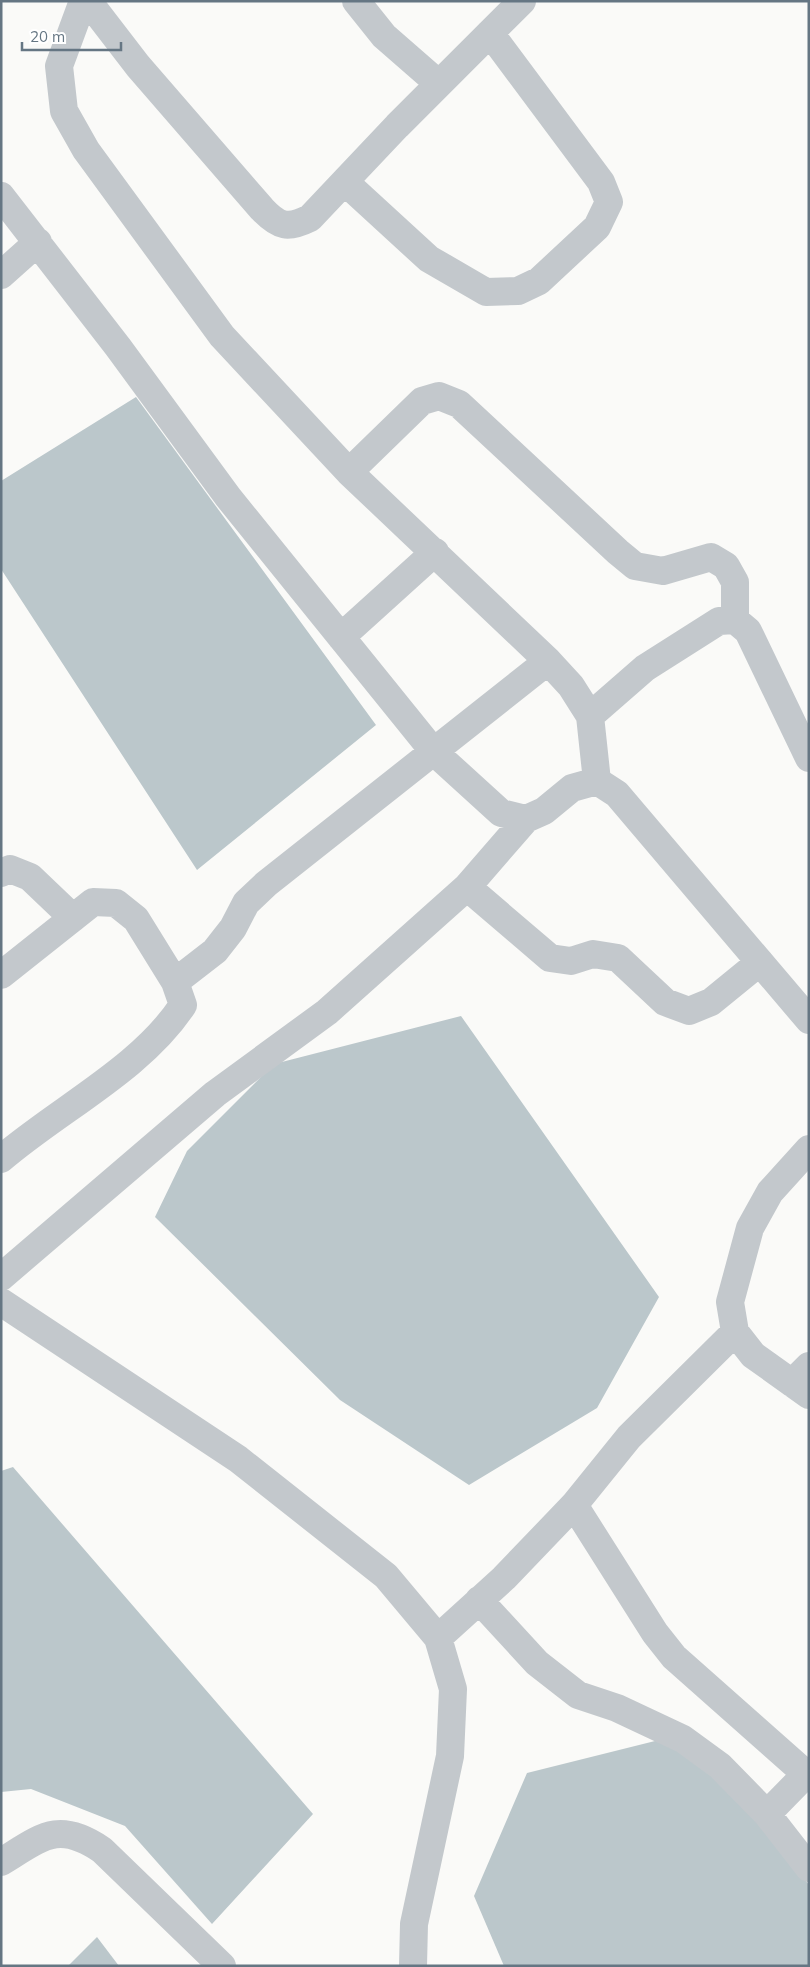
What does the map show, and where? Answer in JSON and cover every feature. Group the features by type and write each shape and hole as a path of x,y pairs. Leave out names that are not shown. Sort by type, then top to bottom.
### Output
{"street":[{"path":"83,1 59,66 64,111 86,150 222,336 349,472 435,552 548,661 571,686 590,716 597,781"},
{"path":"88,1 138,66 272,220 284,225 296,225 310,218 522,1"},
{"path":"356,1 384,36 439,84"},
{"path":"345,182 429,259 486,292 518,291 539,281 597,227 609,202 601,182 490,33"},
{"path":"1,196 38,242 228,497 434,752 501,813 526,818"},
{"path":"1,275 38,242"},
{"path":"349,472 422,401 438,396 459,404 635,566 662,571 711,557 726,566 735,582 735,620"},
{"path":"341,637 435,552"},
{"path":"590,716 644,668 719,621 735,620 748,631 809,758"},
{"path":"175,982 215,951 232,928 246,903 266,884 548,661"},
{"path":"1,1277 215,1094 327,1012 467,887 526,818 544,811 572,788 597,781 617,794 809,1020"},
{"path":"1,873 10,869 30,877 73,918"},
{"path":"467,887 550,958 571,961 593,954 618,958 664,1002 689,1011 711,1002 760,962"},
{"path":"1,975 93,902 116,903 136,920 175,982 183,1005 169,1026 139,1055 1,1159"},
{"path":"803,1381 753,1355 735,1332 730,1302 750,1228 770,1192 809,1149"},
{"path":"1,1302 238,1459 386,1576 438,1638 453,1690 450,1756 414,1924 413,1966"},
{"path":"438,1638 504,1578 574,1505 629,1437 735,1332"},
{"path":"574,1505 655,1633 674,1657 808,1772 767,1814"},
{"path":"479,1600 537,1663 578,1695 617,1708 683,1739 720,1766 767,1814 809,1868"},
{"path":"1,1862 31,1843 50,1836 65,1833 85,1838 102,1850 222,1966"}],"shaded area":[{"path":"136,397 376,725 197,870 1,569 1,481"},
{"path":"461,1016 659,1297 597,1408 469,1485 340,1400 155,1217 187,1151 274,1064"},
{"path":"13,1467 313,1814 212,1924 125,1826 31,1789 1,1792 1,1471"},
{"path":"659,1740 732,1784 809,1885 809,1966 504,1966 474,1896 527,1773"},
{"path":"97,1937 119,1966 68,1966"}]}
